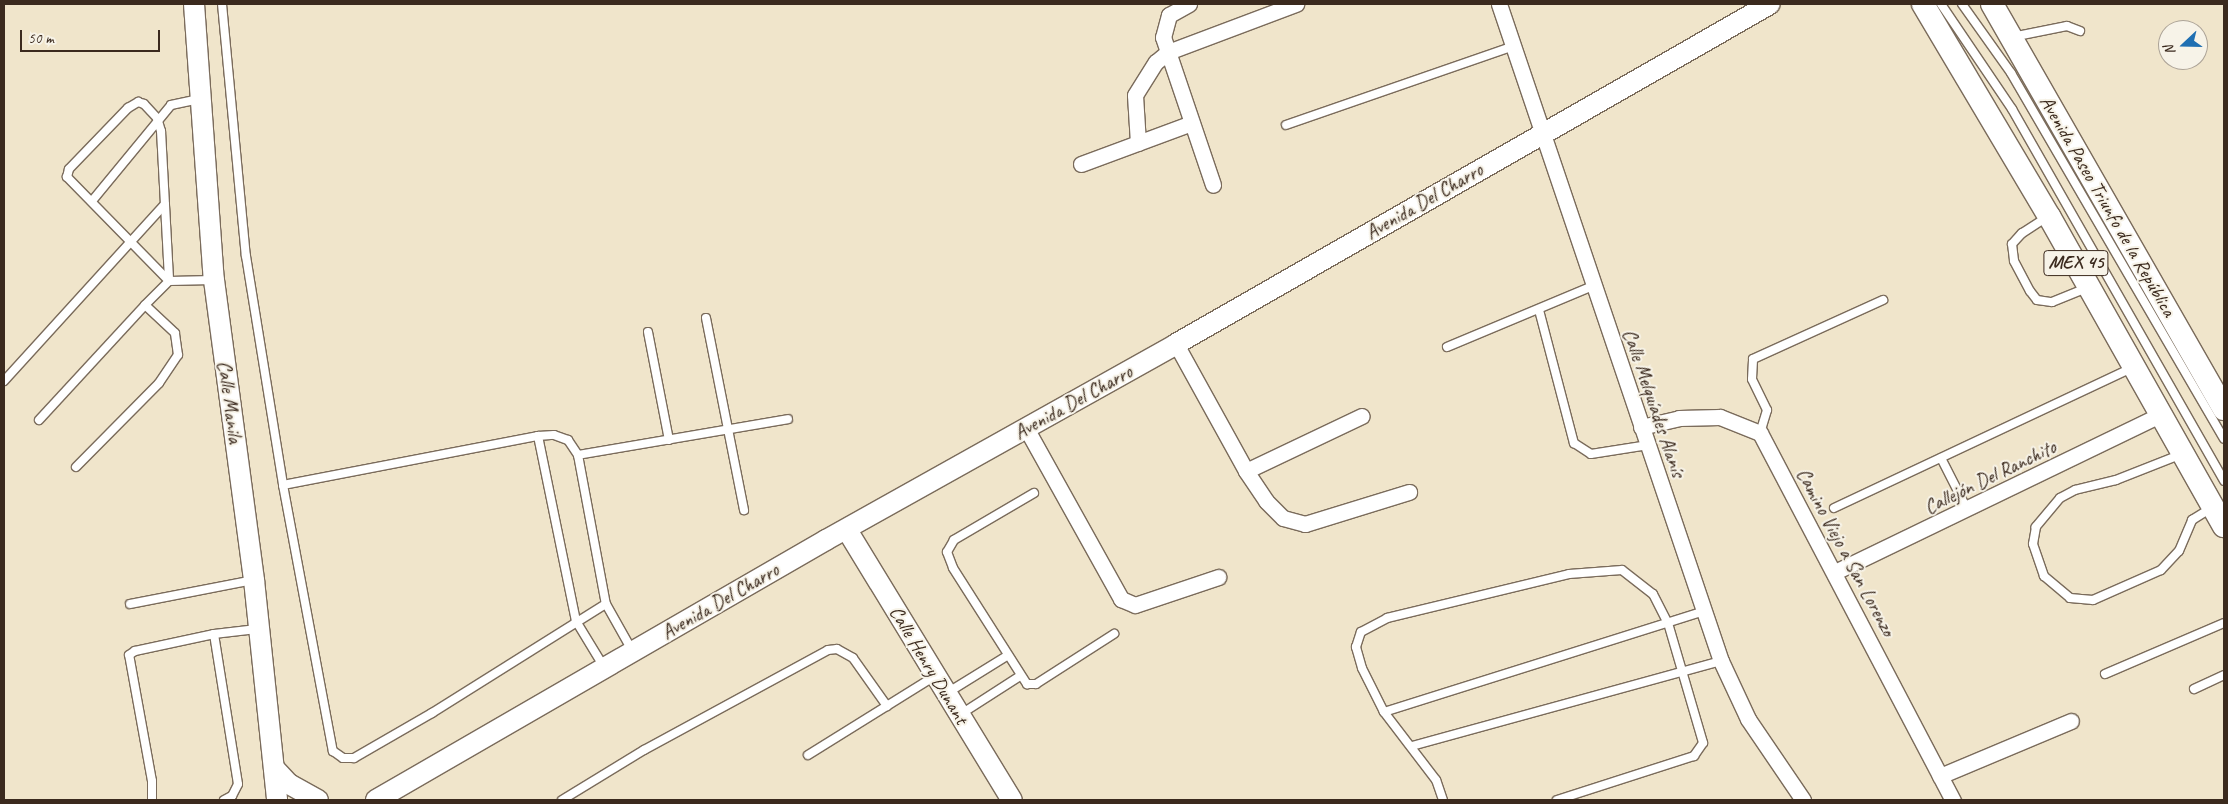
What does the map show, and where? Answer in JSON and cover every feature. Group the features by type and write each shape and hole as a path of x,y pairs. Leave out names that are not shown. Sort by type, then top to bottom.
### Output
{"main road":[{"name":"MEX 45","path":"1923,4 2049,216 2224,526"},
{"name":"Avenida Paseo Triunfo de la República","path":"1992,4 2218,385 2224,409"}],"street":[{"name":"Calle Manila","path":"194,4 214,280 254,580 276,800"},
{"path":"1189,4 1176,9 1166,20 1163,37 1213,185"},
{"path":"1138,143 1135,95 1147,73 1168,52 1296,4"},
{"name":"Calle Melquíades Alanís","path":"1499,4 1721,661 1748,719 1803,800"},
{"name":"Avenida Del Charro","path":"376,800 1770,4"},
{"path":"1081,164 1192,123"},
{"path":"1176,344 1246,471 1266,500 1283,518 1305,524 1409,492"},
{"name":"Callejón Del Ranchito","path":"1835,572 1968,511 2162,414"},
{"path":"1246,471 1362,416"},
{"path":"1641,427 1679,418 1720,417 1760,434"},
{"path":"1026,428 1121,599 1135,605 1218,577"},
{"name":"Camino Viejo a San Lorenzo","path":"1760,434 1835,572 1953,800"},
{"name":"Calle Henry Dunant","path":"847,530 1012,800"},
{"path":"1940,776 2071,721"},
{"path":"274,768 290,784 318,800"}],"lane":[{"path":"222,4 246,256 282,485 329,742 333,751 343,758 354,758 432,713 576,621 606,604"},
{"path":"1941,4 2012,110 2224,481"},
{"path":"1962,4 2011,72 2224,439"},
{"path":"2011,37 2067,26 2080,30"},
{"path":"1286,125 1514,46"},
{"path":"92,201 157,118 171,105 200,99"},
{"path":"144,104 157,118 165,204 169,281 132,240 67,177 69,169 132,105 144,104"},
{"path":"4,381 165,204"},
{"path":"2049,216 2022,233 2012,244 2014,261 2030,291 2037,300 2052,302 2089,287"},
{"path":"39,420 169,281 214,280"},
{"path":"1447,347 1593,286"},
{"path":"1760,434 1767,410 1752,379 1753,359 1883,300"},
{"path":"76,467 158,382 178,355 175,334 145,305"},
{"path":"1539,310 1574,443 1592,454 1648,445"},
{"path":"706,318 744,510"},
{"path":"648,332 669,440"},
{"path":"1834,508 2135,366"},
{"path":"578,455 788,419"},
{"path":"282,485 538,436 554,435 568,440 578,455 606,604 633,652"},
{"path":"538,436 576,621 605,668"},
{"path":"2184,453 2116,480 2075,490 2060,498 2036,528 2033,544 2044,576 2070,598 2093,600 2161,570 2179,550 2192,520 2214,506"},
{"path":"1941,458 1968,511"},
{"path":"1034,492 963,533 949,545 947,552 953,568 1007,656 1027,684 1036,684 1114,634"},
{"path":"1443,800 1436,780 1412,746 1384,712 1362,668 1356,647 1361,632 1387,618 1569,574 1610,569 1633,576 1653,594 1668,623 1703,736 1700,751 1567,799 1557,800"},
{"path":"130,604 254,580"},
{"path":"1384,712 1704,610"},
{"path":"2105,674 2224,623"},
{"path":"152,800 152,782 129,655 135,651 214,634 259,628"},
{"path":"214,634 238,784 232,796 224,800"},
{"path":"562,800 644,750 828,650 837,649 853,658 887,706"},
{"path":"946,694 1007,656"},
{"path":"1412,746 1721,661"},
{"path":"2194,689 2224,675"},
{"path":"808,755 935,676"},
{"path":"960,715 1020,676"}]}
